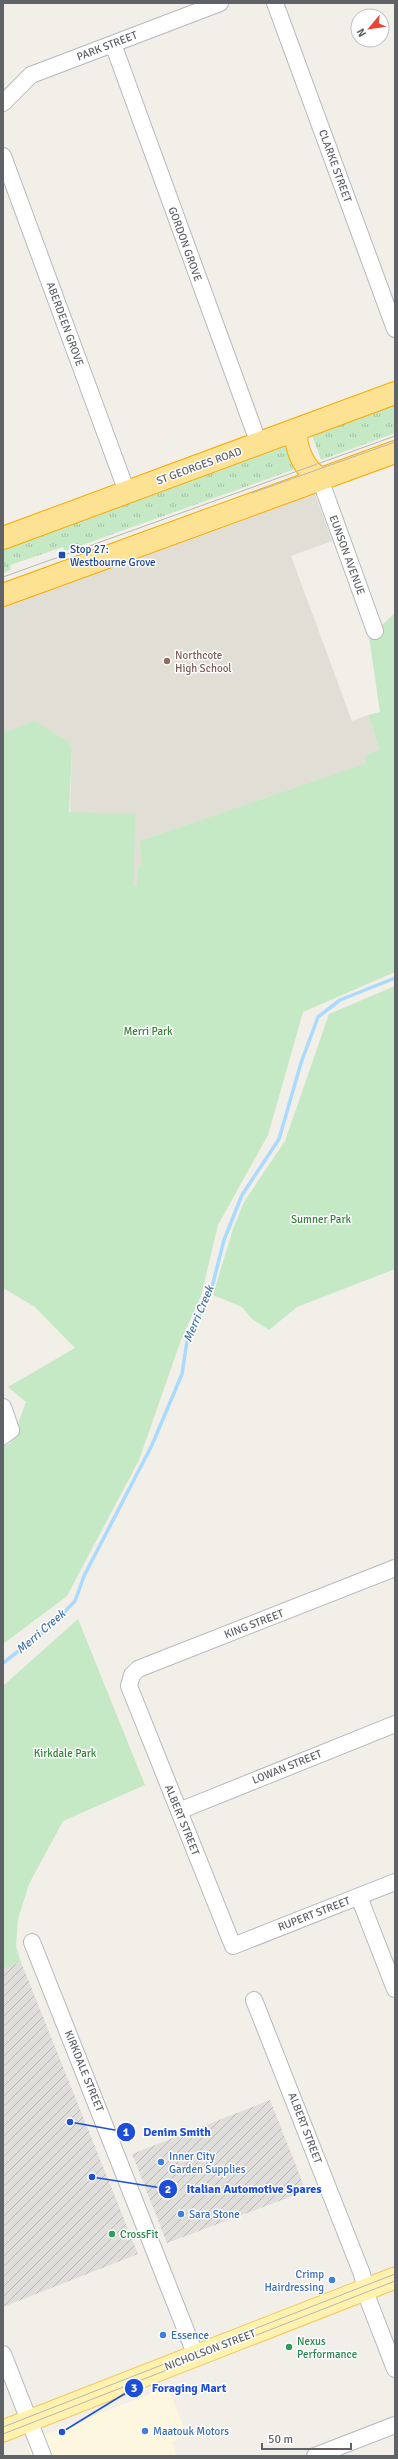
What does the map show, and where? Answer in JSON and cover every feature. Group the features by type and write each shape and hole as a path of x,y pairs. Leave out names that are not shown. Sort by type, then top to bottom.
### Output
{"highway":[{"name":"ST GEORGES ROAD","path":"3,538 395,393"},
{"path":"298,430 310,442 320,479"},
{"path":"3,595 395,452"}],"main road":[{"name":"NICHOLSON STREET","path":"3,2430 395,2278"}],"street":[{"name":"PARK STREET","path":"3,103 31,75 220,3"},
{"name":"CLARKE STREET","path":"275,3 395,329"},
{"name":"GORDON GROVE","path":"112,44 259,444"},
{"name":"ABERDEEN GROVE","path":"3,156 127,492"},
{"name":"EUNSON AVENUE","path":"320,479 375,631"},
{"path":"3,1407 7,1433"},
{"name":"KING STREET","path":"132,1693 129,1686 132,1675 138,1669 395,1568"},
{"name":"ALBERT STREET","path":"132,1693 233,1946"},
{"name":"LOWAN STREET","path":"179,1811 395,1724"},
{"name":"RUPERT STREET","path":"233,1946 395,1882"},
{"path":"359,1897 395,1989"},
{"name":"KIRKDALE STREET","path":"32,1942 196,2356"},
{"name":"ALBERT STREET","path":"254,2000 366,2289 395,2369"},
{"path":"3,2354 42,2456"},
{"path":"315,2456 395,2426"}],"shaded area":[{"name":"Northcote High School","path":"315,494 332,541 291,556 352,721 368,715 380,750 368,763 139,841 142,865 138,867 138,886 68,885 72,748 70,743 6,732 3,725 3,606"},
{"path":"21,1962 138,2254 3,2307 3,1969"},
{"path":"270,2100 306,2191 167,2243 132,2154"},
{"path":"168,2387 187,2436 172,2442 177,2456 31,2456 26,2442"}],"green space":[{"path":"395,401 395,433 321,460 311,433"},
{"path":"291,439 301,467 65,551 63,547 10,565 11,570 3,573 3,544"},
{"name":"Merri Park","path":"395,613 395,972 303,1012 268,1135 218,1225 201,1296 181,1340 139,1460 67,1596 3,1644 3,1446 11,1443 26,1402 8,1387 75,1348 35,1307 3,1288 3,725 6,732 35,721 70,743 72,748 69,812 135,814 134,886 137,886 138,867 142,865 139,841 367,763 365,756 380,750 368,715 380,712 369,637"},
{"name":"Sumner Park","path":"395,986 395,1269 297,1307 269,1330 252,1319 242,1307 213,1295 233,1229 244,1202 285,1141 329,1014"},
{"name":"Kirkdale Park","path":"78,1619 145,1785 63,1821 29,1884 18,1919 16,1947 21,1962 3,1969 3,1686"}],"waterway":[{"name":"Merri Creek","path":"3,1663 52,1625 75,1601 84,1576 152,1445 182,1374 187,1341 211,1291 224,1240 242,1195 279,1139 301,1063 318,1017 340,1000 395,978"}],"tram line":[{"path":"3,577 395,436"},
{"path":"252,493 395,442"},
{"path":"3,2427 395,2274"},
{"path":"3,2434 395,2281"}],"place":[{"name":"Stop 27: Westbourne Grove","path":"62,555"},
{"name":"Northcote High School","path":"167,661"},
{"name":"Denim Smith","path":"70,2122"},
{"name":"Inner City Garden Supplies","path":"161,2162"},
{"name":"Italian Automotive Spares","path":"92,2177"},
{"name":"Sara Stone","path":"181,2214"},
{"name":"CrossFit","path":"112,2234"},
{"name":"Crimp Hairdressing","path":"332,2280"},
{"name":"Essence","path":"163,2335"},
{"name":"Nexus Performance","path":"289,2347"},
{"name":"Maatouk Motors","path":"145,2431"},
{"name":"Foraging Mart","path":"62,2432"}]}
